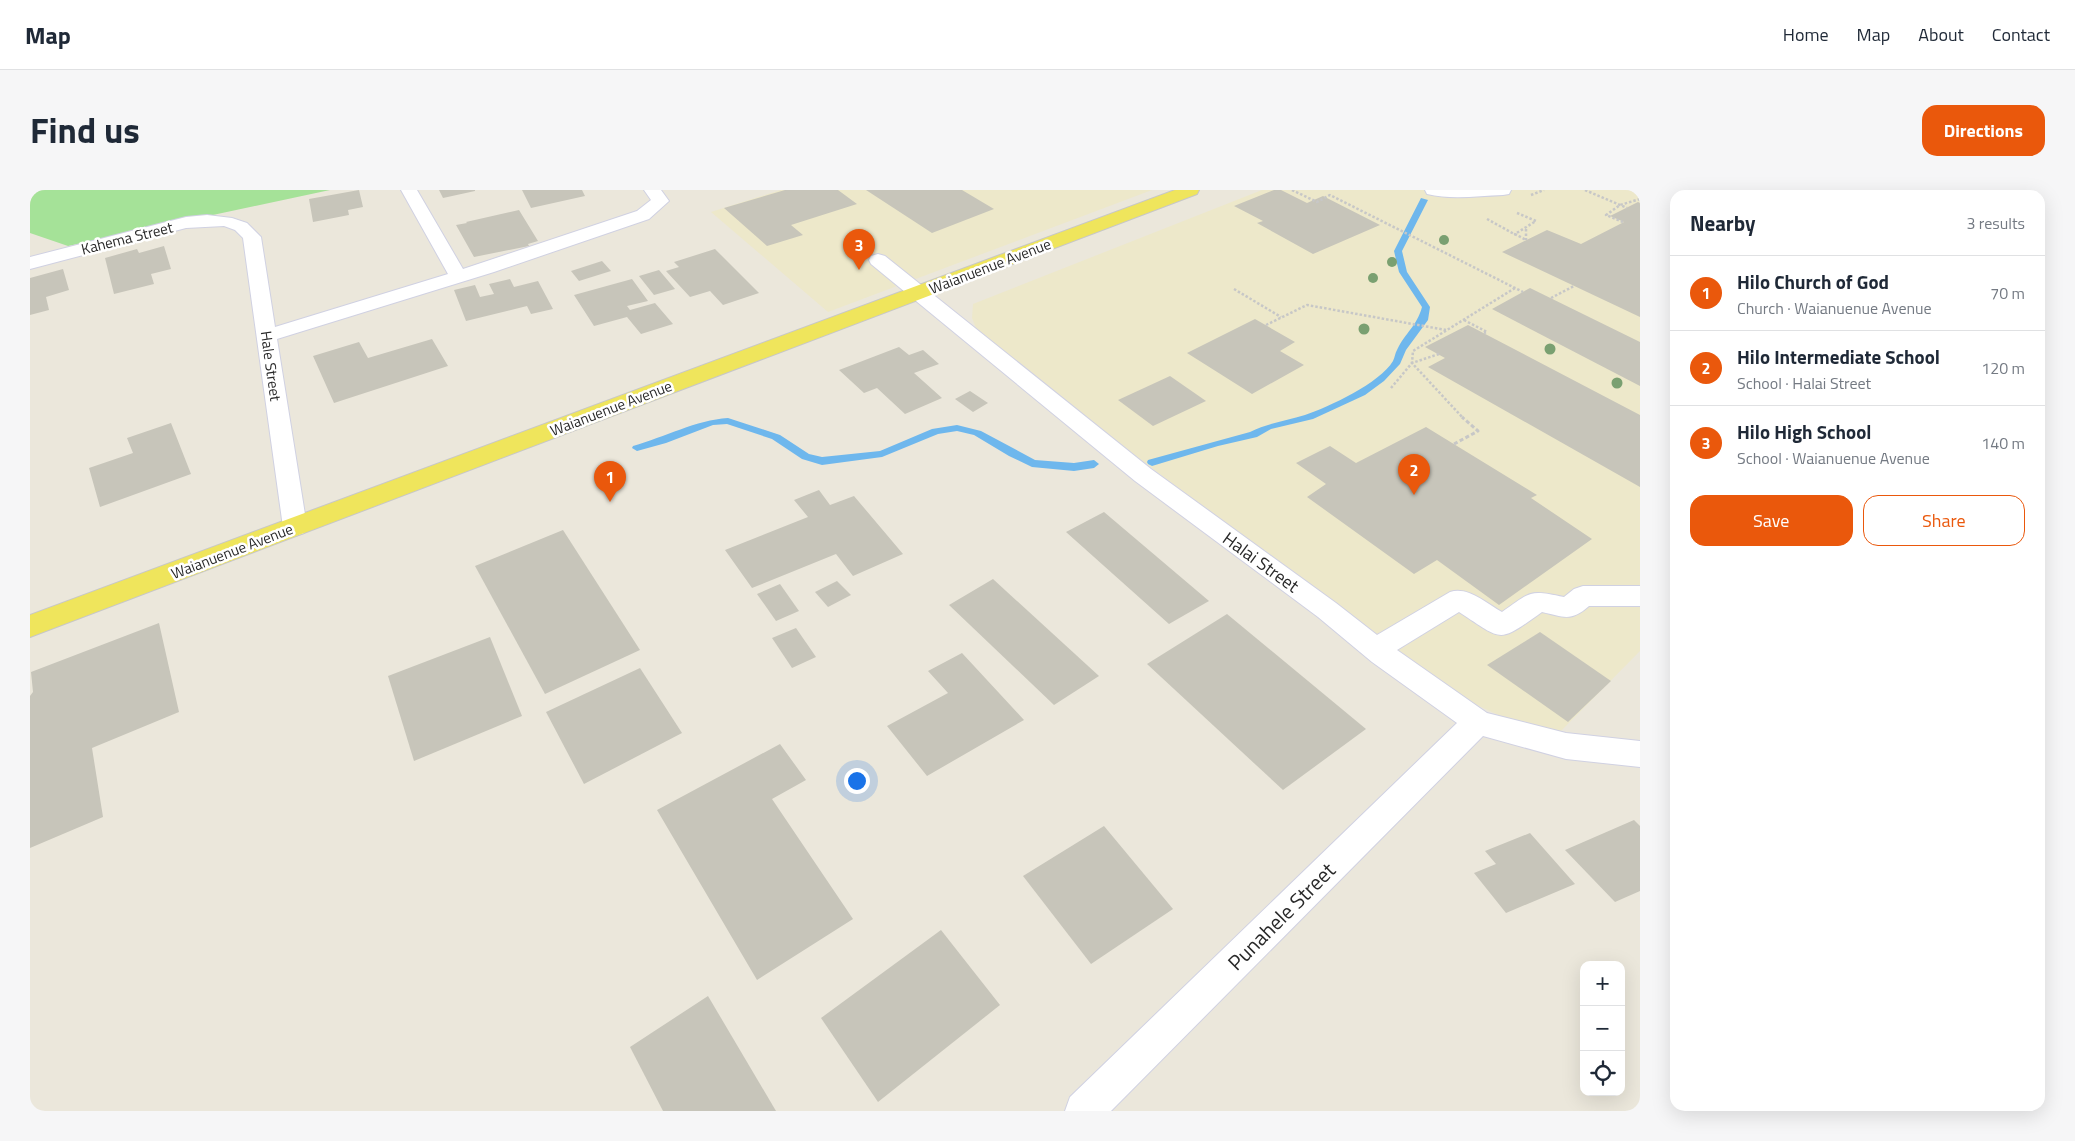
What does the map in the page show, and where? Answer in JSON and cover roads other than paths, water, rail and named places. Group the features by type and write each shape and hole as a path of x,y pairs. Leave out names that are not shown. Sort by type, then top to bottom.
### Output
{"main road":[{"name":"Waianuenue Avenue","path":"30,626 1191,190"}],"street":[{"path":"409,190 458,276"},
{"path":"266,336 488,268 643,214 660,201 652,190"},
{"path":"1433,190 1464,192 1503,190"},
{"name":"Kahema Street","path":"30,263 174,225 201,221 226,222"},
{"name":"Hale Street","path":"226,222 243,228 252,237 295,527"},
{"name":"Halai Street","path":"878,260 1143,475 1478,722 1566,746 1640,754"},
{"path":"1376,648 1459,599 1502,626 1538,602 1570,608 1583,596 1640,596"},
{"name":"Punahele Street","path":"1084,1111 1478,722"}],"waterway":[{"path":"1152,462 1217,443 1253,435 1268,427 1309,417 1362,393 1381,379 1397,362 1401,350 1423,320 1426,307 1416,289 1403,272 1398,251 1424,200"},
{"path":"637,448 662,441 712,422 728,421 776,437 806,457 822,461 882,454 936,431 957,428 977,433 1032,463 1074,467 1094,464"}],"place":[{"name":"Hilo High School","path":"859,270"},
{"name":"Hilo Intermediate School","path":"1414,495"},
{"name":"Hilo Church of God","path":"610,502"}]}
